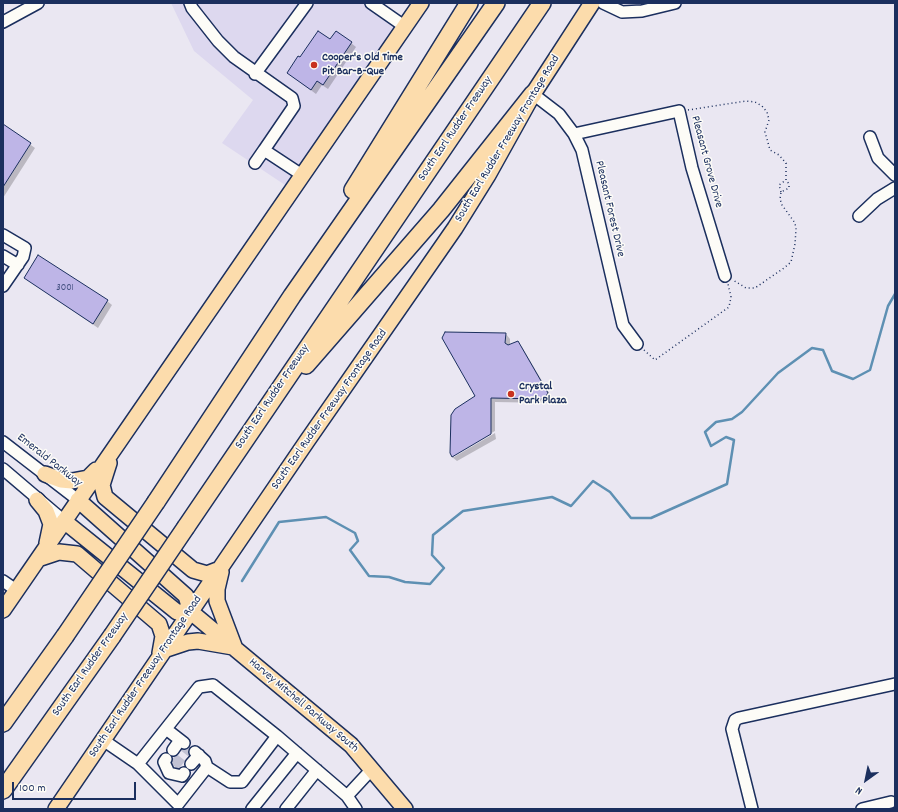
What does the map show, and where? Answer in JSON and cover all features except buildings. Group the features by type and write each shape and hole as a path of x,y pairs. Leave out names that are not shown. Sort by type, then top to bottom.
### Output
{"highway":[{"path":"292,296 306,266 469,3"},
{"path":"3,723 65,636 156,502 292,296 496,3"},
{"name":"South Earl Rudder Freeway","path":"3,790 112,636 542,3"},
{"path":"257,421 441,210 533,94"}],"main road":[{"path":"3,610 421,3"},
{"name":"South Earl Rudder Freeway Frontage Road","path":"56,809 221,567 456,228 488,175 533,94 592,3"},
{"path":"108,457 102,485 105,497 193,570 207,574 221,567"},
{"path":"45,474 61,480 88,478 108,457"},
{"path":"38,500 46,511 51,524 46,546"},
{"name":"Harvey Mitchell Parkway South","path":"78,500 186,596 191,612 351,745 405,809"},
{"name":"Harvey Mitchell Parkway South","path":"64,521 177,612 191,612"},
{"path":"38,559 59,552 77,554 159,624 163,636 162,653 188,642 198,641 234,647 217,601 217,590 221,567"}],"street":[{"path":"3,22 38,3"},
{"path":"190,3 192,8 218,41 234,58 292,98 294,106 255,163"},
{"path":"256,74 307,3"},
{"path":"371,3 404,26"},
{"path":"603,3 622,12 642,11 675,3"},
{"name":"Pleasant Forest Drive","path":"533,94 559,114 574,134 587,165 623,325 637,344"},
{"name":"Pleasant Grove Drive","path":"574,134 679,111 692,168 725,276"},
{"path":"870,137 878,158 895,174"},
{"path":"264,150 302,175"},
{"path":"860,216 877,199 895,188"},
{"path":"3,235 25,248 23,257 3,286"},
{"path":"3,256 18,265"},
{"name":"Emerald Parkway","path":"3,442 78,500"},
{"path":"3,469 64,521"},
{"path":"3,581 16,590"},
{"path":"752,809 732,729 735,720 895,684"},
{"path":"138,764 199,687 213,685 277,736 347,796 356,809"},
{"path":"166,729 182,742 173,750"},
{"path":"160,786 170,766 182,776 197,754 205,761 207,767 230,782 242,782 277,736"},
{"path":"103,740 138,764 181,806 207,767"},
{"path":"252,809 297,753"},
{"path":"347,796 372,769"},
{"path":"286,809 317,770"},
{"path":"862,809 891,802"}],"path":[{"path":"679,111 698,110 746,101 755,102 762,106 767,112 769,120 765,132 770,150 779,155 786,162 786,180 789,184 789,188 781,192"},
{"path":"725,276 746,288 755,288 791,262 796,244 796,229 795,223 782,205 779,185 786,180"},
{"path":"637,344 655,360 729,307 732,297 725,276"}],"shaded area":[{"path":"171,3 366,3 400,27 288,187 222,143 253,100 194,51"}],"waterway":[{"path":"242,581 279,522 326,517 355,533 358,541 350,550 369,576 389,577 405,582 430,584 444,568 432,555 433,535 463,511 552,497 571,506 593,481 610,492 631,518 651,518 727,484 734,440 726,437 711,446 705,432 716,422 732,419 742,412 778,373 812,348 823,350 832,371 853,379 870,370 888,306 895,294"}],"tunnel":[{"path":"174,766 189,747"}],"place":[{"name":"Cooper's Old Time Pit Bar-B-Que","path":"314,65"},
{"name":"Crystal Park Plaza","path":"511,394"}]}
